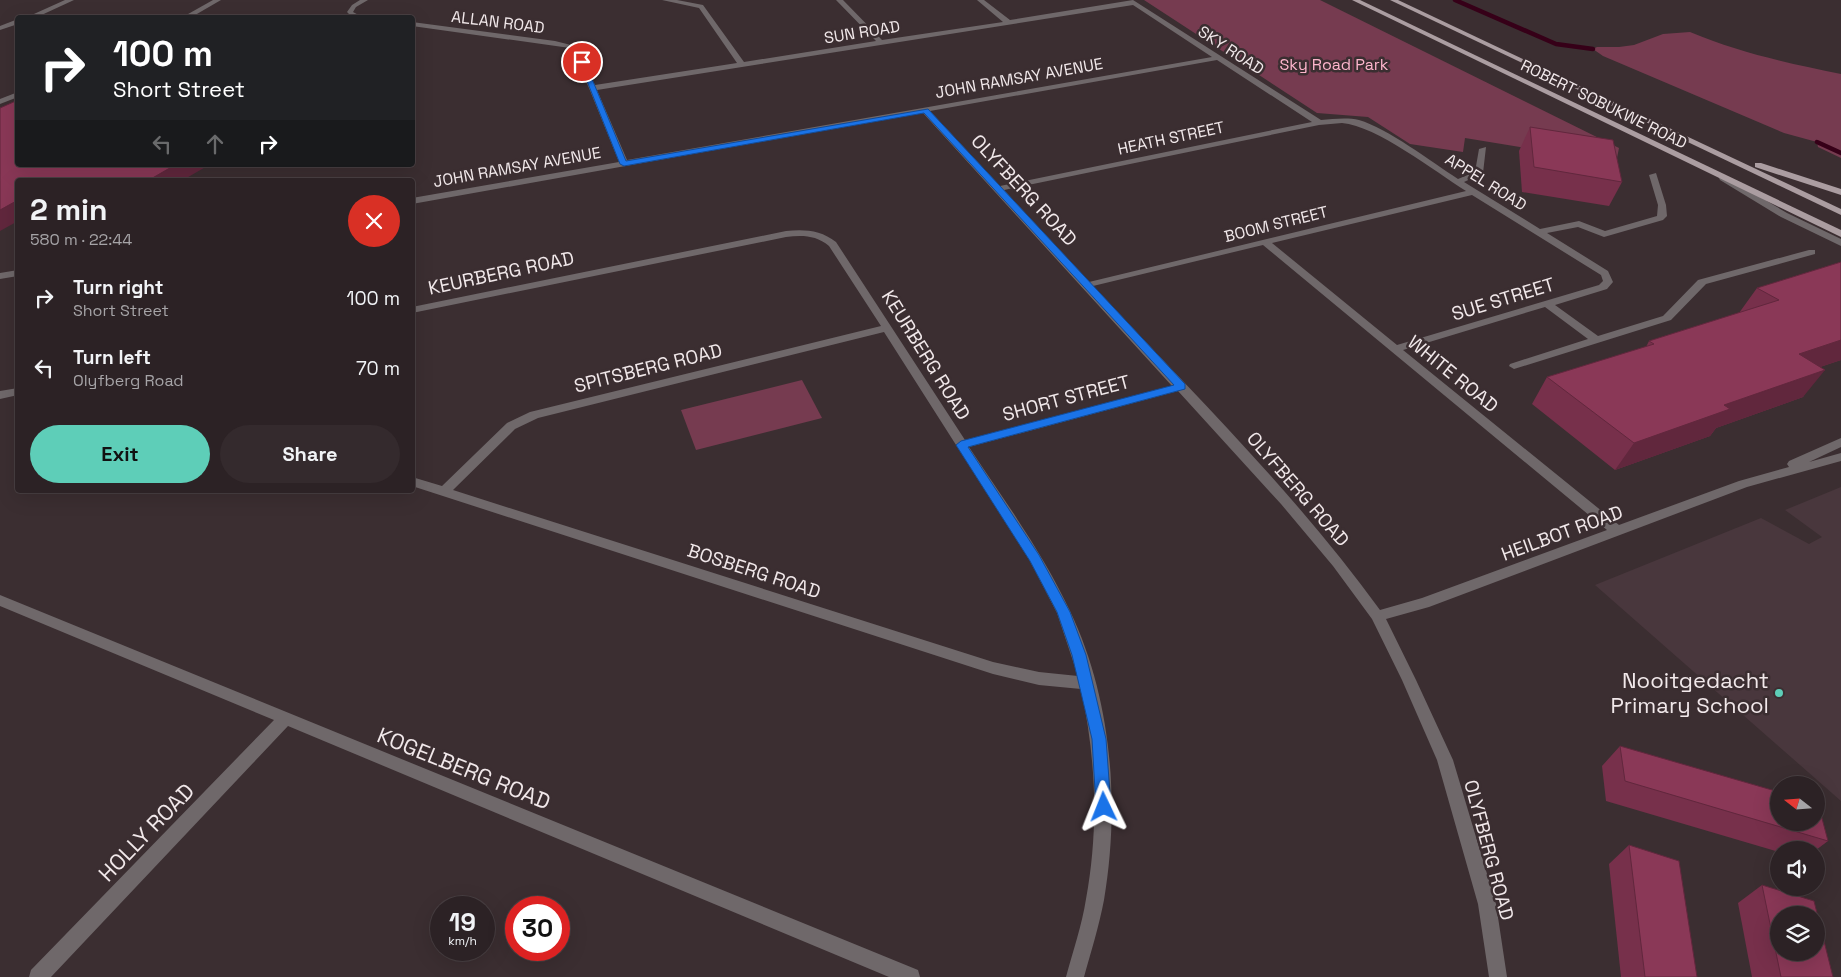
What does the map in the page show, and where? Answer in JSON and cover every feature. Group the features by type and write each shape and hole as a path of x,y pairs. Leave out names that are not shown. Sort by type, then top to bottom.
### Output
{"main road":[{"name":"ROBERT SOBUKWE ROAD","path":"1355,0 1841,234"},
{"name":"ROBERT SOBUKWE ROAD","path":"1393,0 1841,212"},
{"path":"1717,152 1841,192"}],"street":[{"path":"33,15 71,0"},
{"path":"190,15 218,0"},
{"path":"354,15 350,12 354,6 366,0"},
{"path":"665,0 701,6 742,65"},
{"path":"839,0 881,43"},
{"path":"980,0 1009,24"},
{"name":"SUN ROAD","path":"593,88 1009,24 1131,2"},
{"name":"SKY ROAD","path":"1131,2 1319,123"},
{"path":"0,28 15,23"},
{"name":"ALLAN ROAD","path":"415,24 570,46 576,49 624,164"},
{"name":"JOHN RAMSAY AVENUE","path":"415,200 1217,58"},
{"path":"0,102 15,95"},
{"name":"OLYFBERG ROAD","path":"925,110 1182,387 1338,562 1377,616 1446,760 1487,904 1498,977"},
{"name":"HEATH STREET","path":"998,189 1319,123 1350,121"},
{"name":"APPEL ROAD","path":"1350,121 1361,123 1378,131 1605,273"},
{"path":"1457,182 1476,176 1479,173 1483,149"},
{"path":"1540,232 1579,224 1604,234 1660,218 1662,216 1662,205 1653,176"},
{"path":"1722,177 1784,215 1841,242"},
{"name":"BOOM STREET","path":"1087,286 1473,192"},
{"name":"KEURBERG ROAD","path":"415,309 786,234 804,232 821,236 833,244 1035,559 1059,604 1079,655 1099,739 1102,770 1102,847 1095,900 1075,977"},
{"name":"WHITE ROAD","path":"1265,242 1618,532"},
{"path":"1514,366 1667,318 1676,312 1697,285 1702,282 1812,252"},
{"path":"0,276 15,273"},
{"name":"SUE STREET","path":"1395,349 1604,287 1608,282 1605,273"},
{"path":"1547,304 1596,340"},
{"name":"SPITSBERG ROAD","path":"444,491 512,426 534,415 887,328"},
{"name":"SHORT STREET","path":"961,445 1182,387"},
{"path":"0,395 15,392"},
{"name":"HEILBOT ROAD","path":"1377,616 1424,603 1758,480 1841,442"},
{"name":"HEILBOT ROAD","path":"1758,480 1841,457"},
{"name":"BOSBERG ROAD","path":"415,482 1026,678 1087,683"},
{"name":"KOGELBERG ROAD","path":"0,600 912,977"},
{"name":"HOLLY ROAD","path":"38,977 286,718"}],"shaded area":[{"name":"Nooitgedacht Primary School","path":"1841,487 1841,801 1825,787 1825,776 1813,776 1595,585 1761,518 1809,544 1822,537 1785,510"}],"green space":[{"name":"Sky Road Park","path":"1144,0 1320,0 1619,148 1616,163 1465,138 1463,152 1410,144 1368,117 1317,113"},
{"path":"1690,32 1746,52 1841,74 1841,158 1818,147 1817,142 1784,133 1603,56 1593,49 1597,47 1634,45 1663,34"},
{"path":"802,380 822,418 696,450 681,410"}],"building":[{"path":"15,101 15,167 172,167 152,178 15,178 15,202 0,210 0,108"},
{"path":"1530,127 1613,140 1622,182 1534,167"},
{"path":"1841,262 1841,340 1799,354 1825,370 1724,405 1730,409 1634,443 1547,377 1654,344 1649,341 1779,300 1757,288"},
{"path":"1620,746 1770,789 1770,824 1625,781"},
{"path":"1825,830 1828,841 1794,831"},
{"path":"1629,845 1679,861 1697,977 1645,977"},
{"path":"1762,885 1770,887 1770,896 1798,896 1814,901 1815,906 1770,906 1770,924"},
{"path":"1825,945 1833,977 1781,977 1778,961 1825,961"}],"waterway":[{"path":"1455,0 1556,44 1593,49"},
{"path":"1817,142 1841,153"}],"place":[{"name":"Nooitgedacht Primary School","path":"1779,693"}],"route":[{"path":"582,62 624,164 925,110 1182,387 961,445 1035,559 1063,612 1087,683 1099,739 1104,807"}]}
